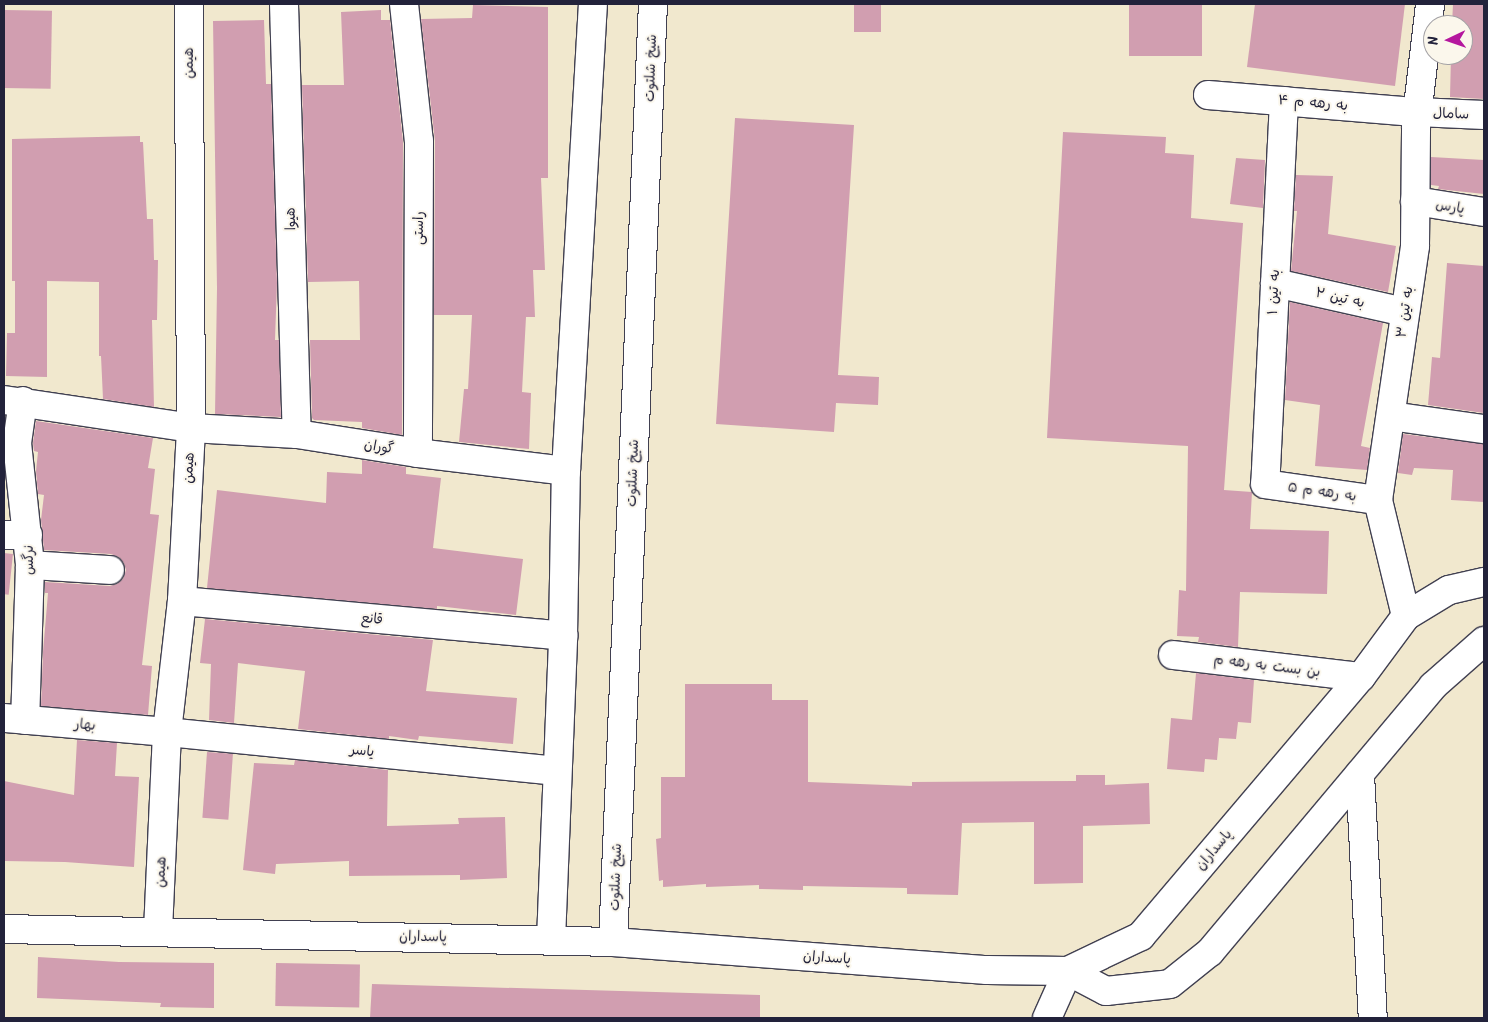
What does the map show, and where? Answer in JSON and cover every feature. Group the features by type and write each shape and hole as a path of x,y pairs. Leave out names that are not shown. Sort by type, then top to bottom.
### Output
{"street":[{"name":"هیمن","path":"158,931 167,732 182,601 191,428 189,4"},
{"name":"هیوا","path":"284,4 297,434"},
{"name":"راستی","path":"404,4 419,141 418,453"},
{"path":"551,940 556,771 563,636 566,471 593,4"},
{"name":"شیخ شلتوت","path":"613,942 653,4"},
{"name":"به تین ۳","path":"1406,616 1378,500 1415,246 1417,112 1430,4"},
{"name":"به رهه م ۴","path":"1208,95 1417,112"},
{"name":"به تین ۱","path":"1265,484 1284,101"},
{"name":"سامال","path":"1417,112 1484,115"},
{"name":"پارس","path":"1415,201 1484,212"},
{"name":"به تین ۲","path":"1275,283 1405,312"},
{"name":"گوران","path":"13,401 191,428 297,434 418,453 566,471"},
{"name":"نرگس","path":"13,401 17,443 16,535 30,565 14,719"},
{"path":"1391,416 1484,429"},
{"name":"به رهه م ۵","path":"1265,484 1378,500"},
{"path":"30,565 110,570"},
{"name":"پاسداران","path":"4,929 613,942 987,970 1068,971 1141,936 1361,677 1406,616 1449,590 1484,582"},
{"name":"قانع","path":"182,601 563,636"},
{"path":"1046,1018 1068,971 1106,991 1170,984 1210,952 1433,686 1484,641"},
{"name":"بن بست به رهه م","path":"1173,655 1361,677"},
{"name":"بهار","path":"14,719 167,732"},
{"name":"یاسر","path":"167,732 556,771"},
{"path":"1360,774 1373,1018"}],"building":[{"path":"854,4 881,4 881,32 854,32"},
{"path":"1129,4 1202,4 1202,56 1129,56"},
{"path":"1255,4 1405,4 1395,86 1247,67"},
{"path":"1453,4 1484,4 1484,99 1450,97 1451,65 1473,65 1473,15 1452,15"},
{"path":"473,5 548,7 548,178 541,178 545,270 533,270 535,317 526,317 522,392 531,393 529,449 459,442 464,389 468,389 472,315 434,315 435,141 421,19 472,18"},
{"path":"4,10 52,11 51,89 4,88"},
{"path":"381,10 381,20 390,20 403,142 402,435 362,428 362,422 314,420 312,418 310,340 360,340 359,281 308,282 302,85 344,85 341,12"},
{"path":"264,20 266,84 271,84 277,283 275,340 279,340 281,417 215,414 217,288 213,21"},
{"path":"735,118 854,125 838,375 879,377 878,405 836,403 834,432 716,424"},
{"path":"1063,132 1166,137 1165,153 1194,155 1191,218 1243,223 1224,490 1252,492 1250,529 1329,531 1327,594 1240,592 1238,647 1198,642 1199,637 1177,636 1179,590 1186,591 1188,446 1047,438"},
{"path":"140,136 140,142 143,142 147,219 153,219 154,260 158,260 157,320 152,320 154,407 103,399 101,356 99,356 99,282 47,281 47,377 6,376 7,333 15,333 15,281 12,281 12,139"},
{"path":"1431,157 1484,160 1484,194 1438,189 1439,186 1431,185"},
{"path":"1236,158 1265,160 1263,208 1230,204"},
{"path":"1296,175 1333,176 1328,234 1396,246 1388,292 1291,271 1297,211 1294,211"},
{"path":"1447,263 1484,266 1484,413 1428,405 1432,357 1440,358"},
{"path":"1290,302 1383,323 1361,446 1370,448 1367,470 1315,466 1320,405 1285,400"},
{"path":"36,421 153,438 148,468 155,469 150,514 159,515 142,665 152,666 148,715 41,706 48,593 45,593 45,582 110,586 117,584 123,579 126,570 124,563 119,557 111,554 44,550 41,520 44,495 38,494 36,471 38,452 34,451 33,443"},
{"path":"1403,434 1484,444 1484,502 1451,500 1453,470 1414,468 1412,475 1398,473"},
{"path":"362,460 406,467 406,474 441,478 433,548 523,559 516,615 437,606 437,609 207,588 217,490 326,503 327,472 362,474"},
{"path":"4,553 13,554 9,595 4,594"},
{"path":"205,619 433,640 426,691 517,698 513,744 419,736 418,740 389,736 389,739 298,729 305,671 238,663 234,723 209,720 211,664 200,663"},
{"path":"1196,673 1254,680 1251,723 1238,722 1236,739 1219,738 1217,760 1205,759 1204,772 1167,769 1171,718 1192,720"},
{"path":"685,684 772,684 772,700 808,700 808,782 912,786 912,782 1076,781 1076,775 1105,775 1105,785 1149,783 1150,824 1083,826 1083,883 1034,884 1034,822 962,823 958,895 907,894 907,888 803,886 803,890 759,889 759,885 706,887 706,884 663,887 663,880 659,881 656,839 661,838 661,777 685,777"},
{"path":"77,740 117,743 115,776 139,777 134,867 65,862 4,861 4,781 74,795"},
{"path":"207,752 233,754 228,820 202,818"},
{"path":"295,760 388,770 387,826 459,824 458,818 505,817 507,878 460,880 460,875 349,876 349,861 276,864 275,874 243,870 254,763 294,765"},
{"path":"38,957 119,962 214,963 214,1008 160,1007 161,1003 37,998"},
{"path":"276,963 360,964 359,1007 275,1006"},
{"path":"372,984 760,995 760,1018 370,1018"}]}
